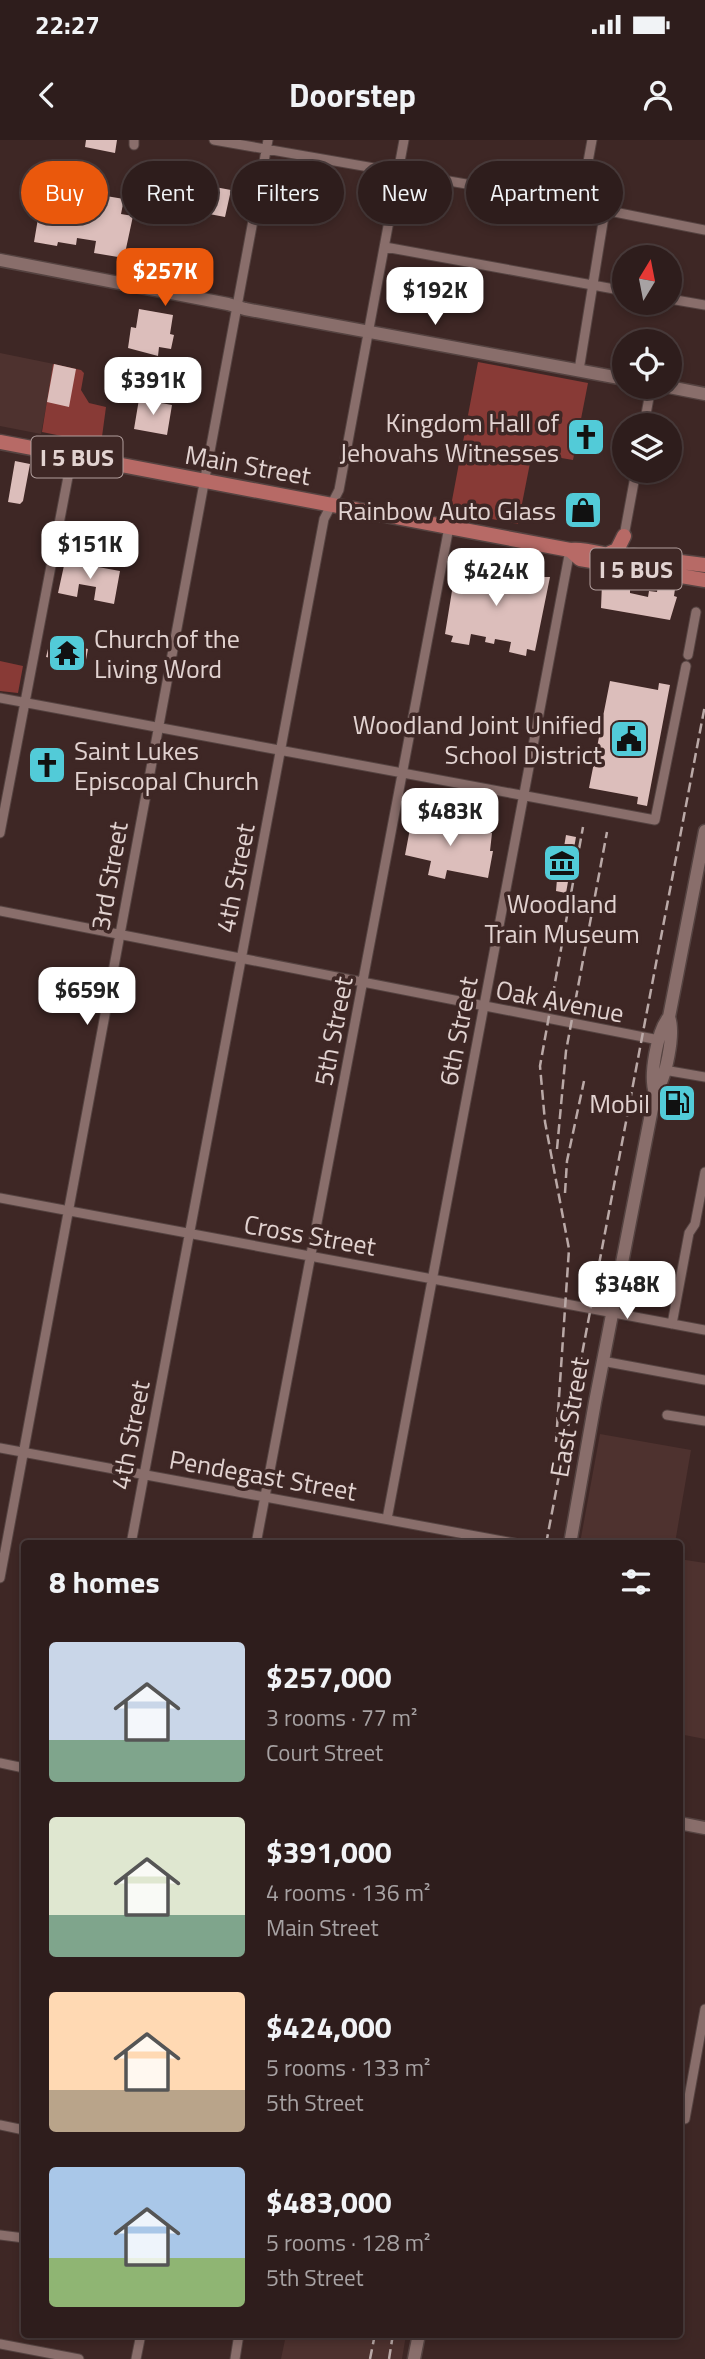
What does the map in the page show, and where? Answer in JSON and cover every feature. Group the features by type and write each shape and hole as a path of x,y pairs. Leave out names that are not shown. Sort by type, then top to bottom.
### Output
{"main road":[{"path":"0,260 612,376"},
{"path":"682,390 705,394"},
{"name":"Main Street","path":"0,442 568,549 582,548 625,558 633,556 705,565"},
{"path":"610,553 617,550 624,536"},
{"path":"624,536 627,551 633,556"},
{"name":"Main Street","path":"568,549 580,559 705,580"},
{"name":"East Street","path":"571,1540 654,1093 651,1083 662,1025 669,1017 702,860 705,831"},
{"name":"East Street","path":"654,1093 662,1085 673,1027 669,1017"},
{"path":"683,1824 705,1828"},
{"path":"414,2359 418,2338"}],"street":[{"path":"214,140 267,145 358,165"},
{"name":"4th Street","path":"400,161 404,140"},
{"path":"588,161 592,140"},
{"name":"3rd Street","path":"0,1578 267,145"},
{"path":"623,214 705,230"},
{"name":"4th Street","path":"132,1540 324,519 339,491 389,224"},
{"path":"579,370 603,224"},
{"path":"385,247 612,289"},
{"path":"682,301 705,305"},
{"path":"0,833 24,703 40,635 72,456"},
{"path":"624,536 634,483"},
{"name":"5th Street","path":"258,1540 449,527"},
{"name":"6th Street","path":"387,1519 568,549"},
{"path":"688,655 696,612"},
{"path":"0,698 656,820 685,666"},
{"name":"Oak Avenue","path":"0,911 659,1041"},
{"path":"664,1070 705,1077"},
{"path":"672,1324 689,1233 700,1225 705,1176"},
{"name":"Cross Street","path":"0,1198 705,1330"},
{"path":"603,1361 705,1380"},
{"path":"667,1415 705,1421"},
{"name":"Pendegast Street","path":"0,1448 387,1519 475,1540"},
{"path":"0,1763 21,1767"},
{"path":"685,2119 705,2009"},
{"path":"0,2125 21,2128"},
{"path":"0,2235 21,2238"},
{"path":"136,2359 140,2338"},
{"path":"235,2359 238,2338"},
{"path":"0,2344 79,2359"}],"shaded area":[{"path":"0,353 54,364 41,434 0,426"},
{"path":"478,362 588,383 573,460 532,453 518,524 450,511"},
{"path":"53,364 81,370 84,373 81,390 89,403 106,407 101,444 42,432"},
{"path":"0,661 23,666 18,693 0,691"},
{"path":"600,1434 691,1450 676,1540 581,1540"},
{"path":"683,1560 705,1563 705,1739 683,1735"},
{"path":"285,2338 406,2338 402,2359 281,2359"}],"building":[{"path":"86,140 117,140 115,153 85,147"},
{"path":"218,188 231,190 225,217 218,216"},
{"path":"108,196 122,199 122,224 131,224 124,258 94,253 96,241 77,238 76,245 58,242 57,246 34,242 37,224 108,224"},
{"path":"139,309 173,315 170,334 174,335 171,349 159,347 158,356 128,348 131,327 136,328"},
{"path":"54,364 76,369 69,407 47,402"},
{"path":"139,399 172,405 167,435 134,429"},
{"path":"15,461 30,464 23,501 20,504 8,502"},
{"path":"457,560 494,574 495,570 511,573 510,577 550,577 535,651 527,649 526,656 509,652 511,642 495,639 494,644 485,642 486,637 471,634 469,645 451,642 453,636 445,634"},
{"path":"65,561 120,571 114,604 94,600 96,587 79,584 77,597 58,593"},
{"path":"607,576 624,579 623,586 630,588 630,593 648,597 649,591 657,592 658,585 675,589 674,596 677,597 670,620 601,608 602,583 605,583"},
{"name":"Church of the Living Word","path":"50,641 88,649 85,665 46,657"},
{"name":"Woodland Joint Unified School District","path":"610,681 658,690 659,683 670,685 647,806 637,804 638,797 589,788"},
{"path":"412,818 492,833 490,851 493,851 488,878 447,870 445,879 428,875 431,861 405,855"},
{"name":"Woodland Train Museum","path":"566,835 576,837 566,893 556,891 557,879 550,878 556,846 564,847"}],"railway":[{"path":"547,1540 705,705"},
{"path":"556,1442 569,1249 545,1122 540,1066 583,827"},
{"path":"557,1149 566,1051 607,832"},
{"path":"565,1193 567,1161 584,1081"},
{"path":"370,2359 374,2338"},
{"path":"389,2359 392,2338"}],"place":[{"name":"Kingdom Hall of Jehovahs Witnesses","path":"586,437"},
{"name":"Rainbow Auto Glass","path":"583,510"},
{"name":"Church of the Living Word","path":"67,653"},
{"name":"Woodland Joint Unified School District","path":"629,739"},
{"name":"Saint Lukes Episcopal Church","path":"47,765"},
{"name":"Woodland Train Museum","path":"562,863"},
{"name":"Mobil","path":"677,1103"}]}
